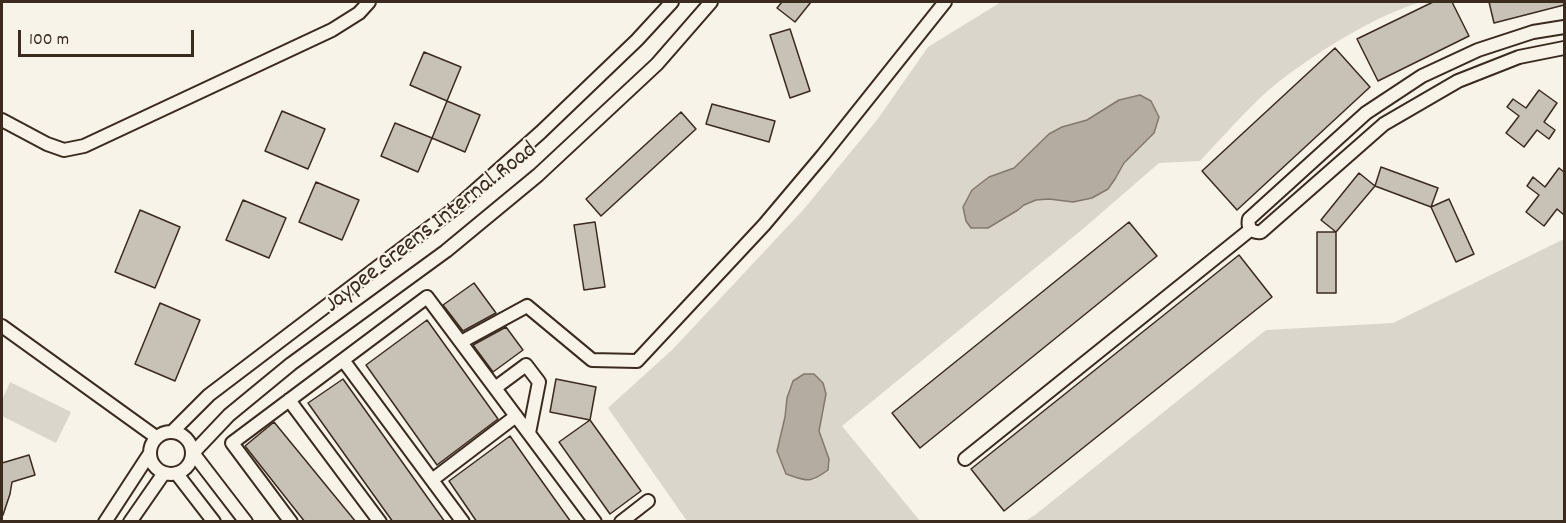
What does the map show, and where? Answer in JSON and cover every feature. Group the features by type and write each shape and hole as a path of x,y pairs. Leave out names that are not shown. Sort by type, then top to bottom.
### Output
{"street":[{"path":"2,120 47,144 64,150 84,146 332,30 359,13 369,2"},
{"name":"Jaypee Greens Internal Road","path":"156,437 173,431 209,394 458,206 557,117 637,40 672,2"},
{"name":"Jaypee Greens Internal Road","path":"177,474 188,466 192,453 229,415 291,364 446,251 538,175 657,64 711,2"},
{"path":"461,342 527,306 592,360 637,361 764,225 945,2"},
{"path":"1564,27 1533,32 1478,50 1422,76 1366,113 1249,219 1250,230 1255,233 1261,232 1384,124 1458,81 1519,57 1564,48"},
{"path":"965,459 1250,230"},
{"path":"291,522 232,443 427,297 595,522"},
{"path":"2,326 156,437 150,453 105,522"},
{"path":"343,360 464,522"},
{"path":"495,388 526,365 539,382 529,433"},
{"path":"289,400 380,522"},
{"path":"432,480 516,416"},
{"path":"173,431 189,441 192,453 246,522"},
{"path":"150,453 154,465 164,473 177,474 214,522"},
{"path":"130,522 164,473"},
{"path":"621,522 648,501"}],"shaded area":[{"path":"1001,2 1421,2 1368,24 1300,66 1263,96 1200,161 1159,163 1084,228 842,426 920,521 687,521 608,408 673,349 804,209 877,120 928,47","holes":["1119,100 1154,133 1124,163 1115,179 1049,199 1036,200 988,228 989,177 1014,168 1049,134 1062,127 1087,120","823,383 826,394 819,431 828,470 814,480 805,480 777,451 787,398"]},
{"path":"1140,95 1151,101 1159,117 1154,133 1124,163 1108,189 1092,198 1073,202 1036,200 988,228 971,228 966,221 963,207 972,190 989,177 1014,168 1049,134 1062,127 1087,120 1119,100"},
{"path":"1564,239 1564,521 1025,521 1266,330 1393,323"},
{"path":"804,374 814,374 823,383 826,394 819,431 829,459 828,470 808,480 786,474 777,451 787,398 793,381"},
{"path":"10,382 71,412 56,443 2,416 2,400"}],"building":[{"path":"782,2 811,2 795,22 777,8"},
{"path":"1433,2 1452,2 1469,36 1378,81 1357,39"},
{"path":"1489,2 1564,2 1564,5 1494,23"},
{"path":"790,29 810,91 790,98 770,35"},
{"path":"1335,48 1370,87 1237,210 1202,171"},
{"path":"424,52 461,67 447,101 410,85"},
{"path":"1539,90 1557,103 1544,122 1555,130 1549,139 1537,130 1524,147 1506,133 1519,116 1507,107 1513,99 1526,108"},
{"path":"447,101 480,115 465,152 432,138"},
{"path":"712,104 775,121 769,142 706,124"},
{"path":"282,111 325,129 308,169 265,151"},
{"path":"681,112 696,129 601,216 586,199"},
{"path":"395,123 432,138 418,172 381,156"},
{"path":"1381,167 1438,188 1431,207 1375,186"},
{"path":"1559,168 1564,172 1564,215 1557,209 1544,226 1526,212 1539,195 1527,186 1533,177 1545,187"},
{"path":"1359,173 1375,186 1336,232 1321,220"},
{"path":"316,182 359,200 342,240 299,222"},
{"path":"1449,199 1474,254 1456,262 1431,207"},
{"path":"243,200 286,218 269,258 226,240"},
{"path":"140,210 180,227 155,288 115,272"},
{"path":"595,222 605,287 584,290 574,225"},
{"path":"1129,222 1157,256 920,448 892,413"},
{"path":"1317,232 1336,232 1336,293 1317,293"},
{"path":"1239,255 1272,297 1004,511 971,469"},
{"path":"474,283 496,313 463,331 443,305"},
{"path":"160,303 200,320 175,381 135,364"},
{"path":"427,320 498,419 437,465 366,365"},
{"path":"506,327 523,350 493,372 473,345"},
{"path":"343,379 445,522 393,522 360,476 308,403"},
{"path":"556,379 596,387 590,420 550,412"},
{"path":"590,420 641,491 610,514 559,442"},
{"path":"274,422 356,522 305,522 245,446"},
{"path":"510,436 571,522 477,522 449,481"},
{"path":"29,455 35,475 12,482 2,515 2,463"}]}
